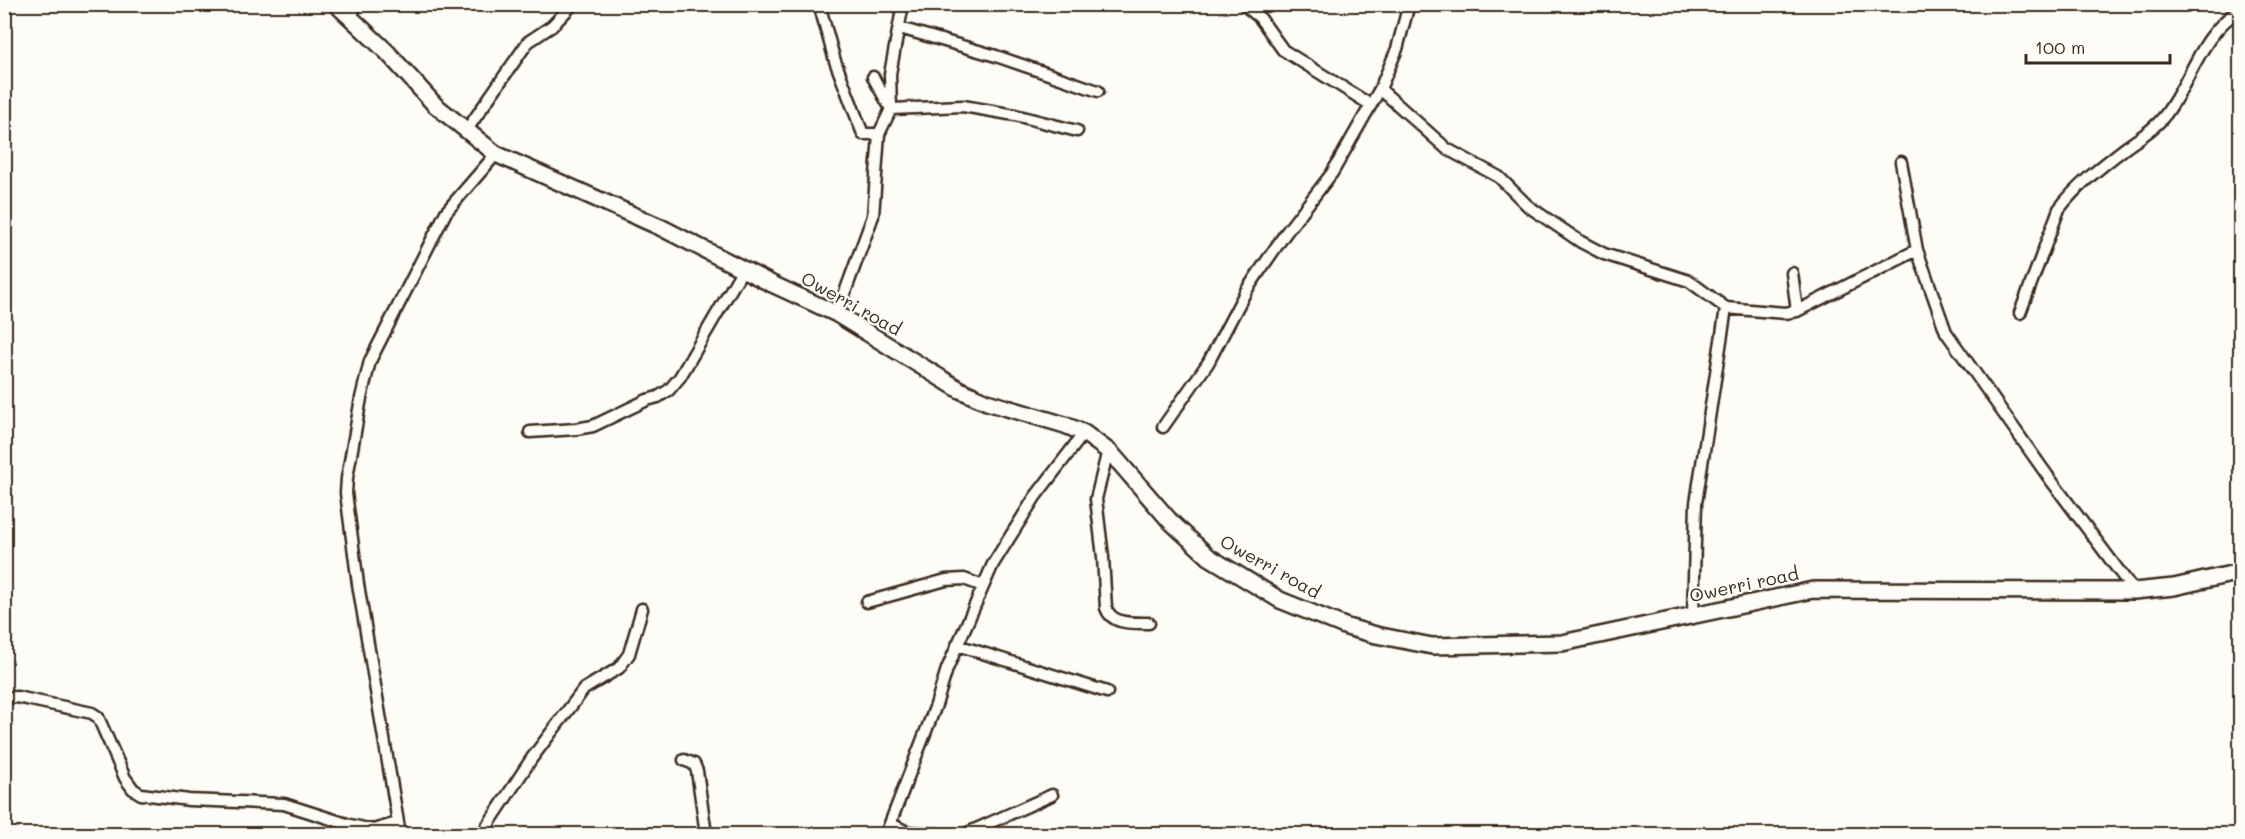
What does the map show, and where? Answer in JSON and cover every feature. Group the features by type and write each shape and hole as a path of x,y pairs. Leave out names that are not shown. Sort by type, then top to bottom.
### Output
{"main road":[{"name":"Owerri road","path":"336,4 353,11 435,105 496,154 660,227 837,314 960,390 987,402 1065,425 1084,433 1108,450 1170,521 1209,557 1280,600 1310,613 1376,635 1432,646 1562,643 1813,590 2096,593 2174,587 2241,572"}],"street":[{"path":"466,131 528,42 552,26 573,4"},
{"path":"819,4 835,61 863,134 879,134"},
{"path":"837,314 873,216 879,134 891,109 890,74 903,4"},
{"path":"1244,4 1260,18 1283,50 1371,105"},
{"path":"1163,428 1208,363 1246,291 1332,172 1371,105 1397,49 1409,4"},
{"path":"2020,313 2059,209 2067,197 2157,125 2167,113 2210,36 2230,16 2241,9"},
{"path":"900,28 996,56 1098,91"},
{"path":"873,77 891,109"},
{"path":"1380,89 1447,149 1499,177 1528,206 1581,242 1604,254 1689,281 1726,308 1785,313 1797,311 1917,250"},
{"path":"891,109 963,106 1015,115 1077,131"},
{"path":"4,698 17,697 92,713 98,717 125,778 133,789 141,794 189,800 284,804 350,825 373,830 398,829 358,584 346,478 370,361 446,212 496,154"},
{"path":"1901,162 1917,250 1946,332 2047,475 2134,591"},
{"path":"530,432 593,426 669,390 680,377 743,269"},
{"path":"1792,273 1797,311"},
{"path":"1693,615 1696,503 1726,308"},
{"path":"886,834 957,645 993,564 1035,498 1084,433"},
{"path":"1108,450 1096,499 1106,608 1108,614 1114,619 1149,623"},
{"path":"867,602 946,580 964,579 983,585"},
{"path":"482,834 532,758 584,689 619,668 629,654 642,609"},
{"path":"957,645 1107,692"},
{"path":"684,760 694,764 697,771 706,834"},
{"path":"965,834 1052,795"},
{"path":"891,824 907,832 938,834"}]}
